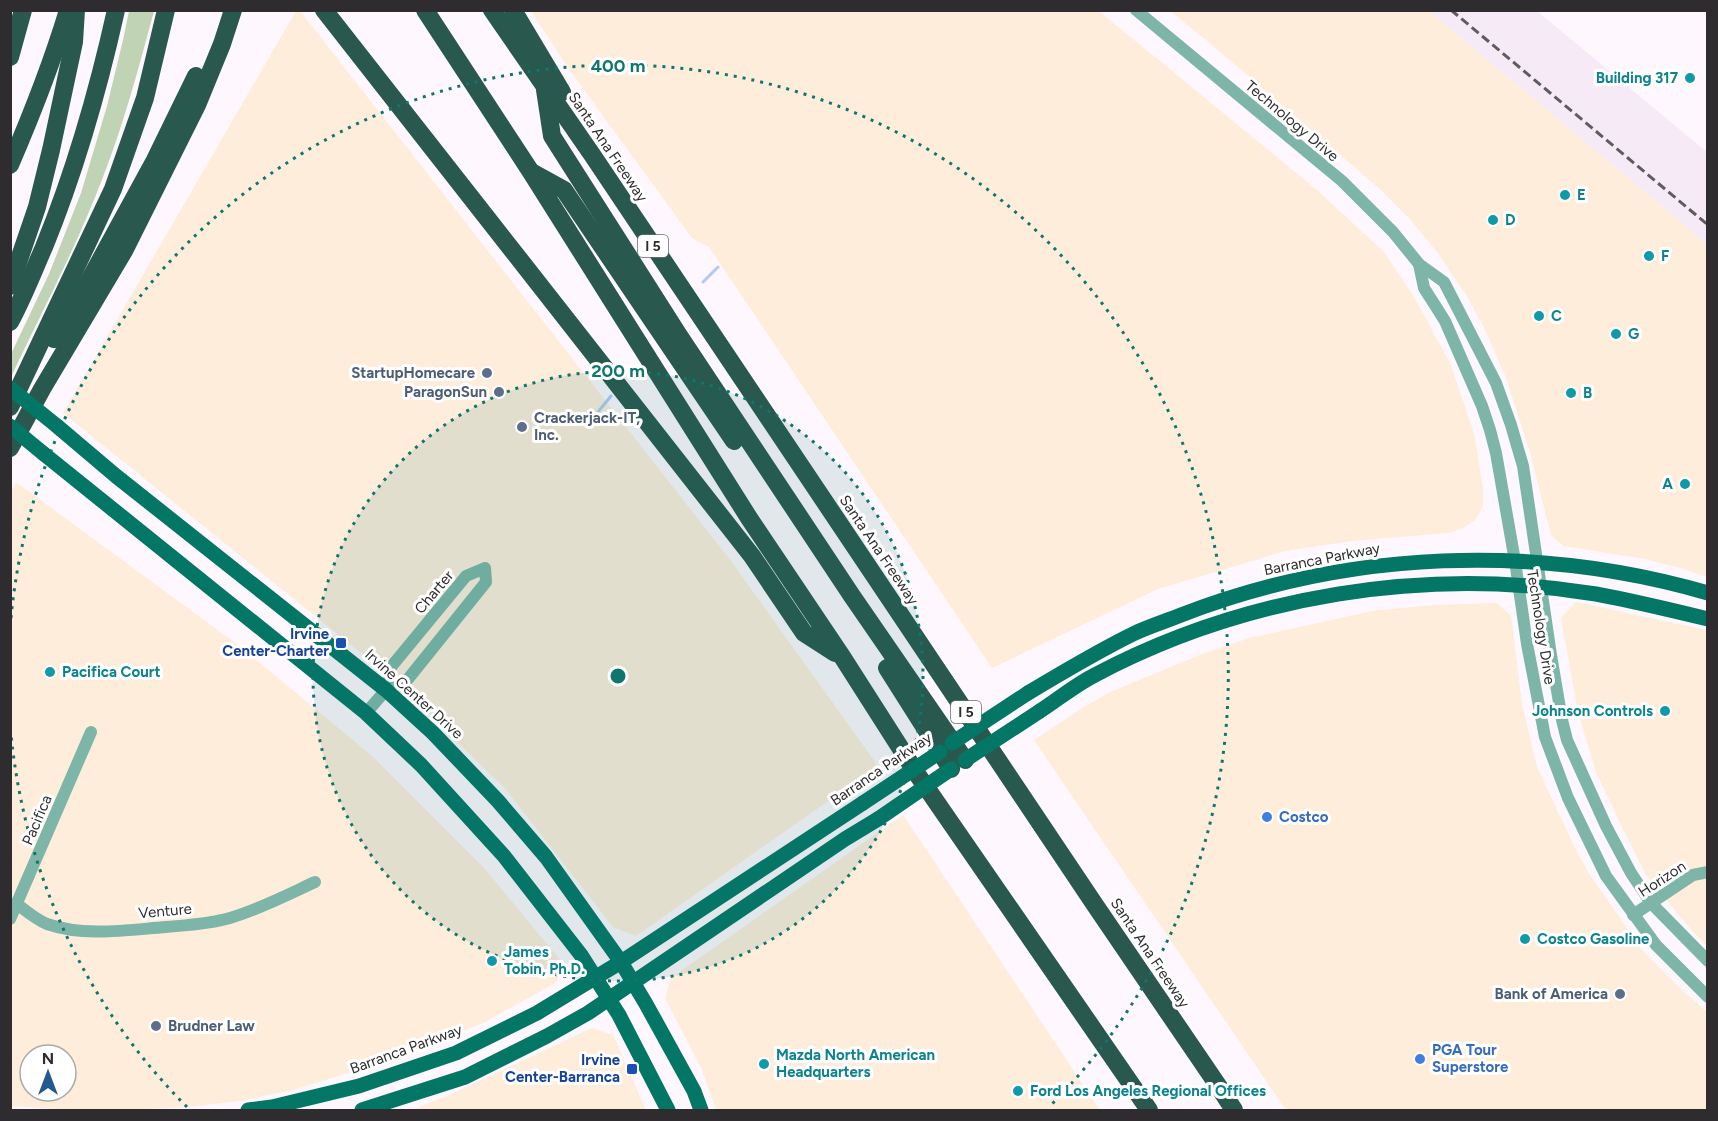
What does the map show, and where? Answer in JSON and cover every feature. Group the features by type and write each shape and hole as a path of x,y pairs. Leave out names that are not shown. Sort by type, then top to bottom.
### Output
{"highway":[{"path":"10,57 23,10"},
{"path":"10,165 37,102 68,10"},
{"path":"10,286 37,207 51,150 74,42 76,10"},
{"path":"10,322 22,299 58,210 84,134 116,10"},
{"path":"10,407 113,189 145,98 166,10"},
{"path":"31,366 58,334 84,290 155,160 231,10"},
{"path":"10,448 42,389 124,251 197,105 222,44 231,10"},
{"path":"324,10 752,556 804,633 843,658"},
{"path":"425,10 531,172 749,518 917,774 1149,1110"},
{"name":"Santa Ana Freeway","path":"492,10 545,85 1088,895 1235,1110"},
{"path":"513,10 561,88 572,126"},
{"path":"545,85 552,136 848,599 958,765"},
{"path":"531,172 564,190 848,599"}],"main road":[{"name":"Irvine Center Drive","path":"10,388 116,476 386,690 433,733 498,801 546,857 621,962 694,1091 701,1110"},
{"path":"10,426 234,604 366,713 421,765 504,856 581,955 609,998 668,1110"},
{"name":"Barranca Parkway","path":"248,1110 272,1107 359,1086 456,1053 537,1013 621,962 1028,693 1136,633 1218,601 1284,582 1380,564 1426,560 1515,561 1604,570 1707,593"},
{"path":"362,1110 465,1077 588,1013 845,839 1091,677 1148,649 1227,620 1288,604 1345,593 1402,586 1462,584 1518,586 1595,594 1707,619"}],"street":[{"name":"Technology Drive","path":"1136,10 1342,181 1393,232 1419,264 1444,282 1496,383 1524,466 1560,714 1568,740 1606,826 1631,873 1651,903 1707,961"},
{"name":"Technology Drive","path":"1419,264 1424,288 1445,321 1490,430 1496,453 1527,644 1545,737 1568,798 1606,876 1656,945 1707,997"},
{"name":"Charter","path":"366,713 386,690 408,679 486,582 485,568 466,576 391,667 386,690"},
{"name":"Pacifica","path":"10,919 91,732"},
{"name":"Horizon","path":"1634,915 1693,875 1707,872"},
{"name":"Venture","path":"16,903 45,923 61,927 89,931 160,927 231,918 259,908 315,882"}],"shaded area":[{"path":"296,11 300,11 731,561 878,766 636,936 613,927 504,787 411,698 366,657 63,413"},
{"path":"531,11 1099,11 1317,190 1384,252 1414,297 1450,363 1474,433 1483,488 1483,506 1475,520 1463,528 1448,533 1352,541 1285,551 1158,589 992,668 709,247 692,238 571,72"},
{"path":"1170,11 1429,11 1707,244 1707,577 1645,559 1563,546 1551,535 1530,452 1506,378 1468,298 1438,253 1408,217 1381,190"},
{"path":"1429,11 1537,11 1707,152 1707,244"},
{"path":"16,482 238,645 372,756 484,868 561,961 557,982 483,1023 410,1054 293,1090 240,1101 187,1107 67,1110 11,1106 10,494"},
{"path":"1576,602 1707,630 1707,946 1646,875 1596,772 1578,712 1561,618"},
{"path":"1497,603 1511,616 1522,704 1537,767 1576,850 1588,872 1642,950 1707,1012 1707,1110 1286,1110 1034,740 1108,693 1202,654 1249,638 1372,611 1434,605"},
{"path":"903,815 1100,1110 716,1110 702,1070 665,998 671,978"},
{"path":"592,1028 613,1035 646,1110 411,1110 447,1096"}],"green space":[{"path":"129,11 154,11 111,157 82,228 11,377 11,354 49,274 81,193 107,106"}],"waterway":[{"path":"703,282 718,267"},
{"path":"593,418 611,396"}],"railway":[{"path":"1451,10 1708,225"}],"place":[{"name":"Building 317","path":"1690,78"},
{"name":"E","path":"1565,195"},
{"name":"D","path":"1493,220"},
{"name":"F","path":"1649,256"},
{"name":"C","path":"1539,316"},
{"name":"G","path":"1616,334"},
{"name":"StartupHomecare","path":"487,373"},
{"name":"ParagonSun","path":"499,392"},
{"name":"B","path":"1571,393"},
{"name":"Crackerjack-IT, Inc.","path":"522,427"},
{"name":"A","path":"1685,484"},
{"name":"Irvine Center-Charter","path":"341,643"},
{"name":"Pacifica Court","path":"50,672"},
{"name":"Johnson Controls","path":"1665,711"},
{"name":"Costco","path":"1267,817"},
{"name":"Costco Gasoline","path":"1525,939"},
{"name":"James Tobin, Ph.D.","path":"492,961"},
{"name":"Bank of America","path":"1620,994"},
{"name":"Brudner Law","path":"156,1026"},
{"name":"PGA Tour Superstore","path":"1420,1059"},
{"name":"Mazda North American Headquarters","path":"764,1064"},
{"name":"Irvine Center-Barranca","path":"632,1069"},
{"name":"Ford Los Angeles Regional Offices","path":"1018,1091"}]}
